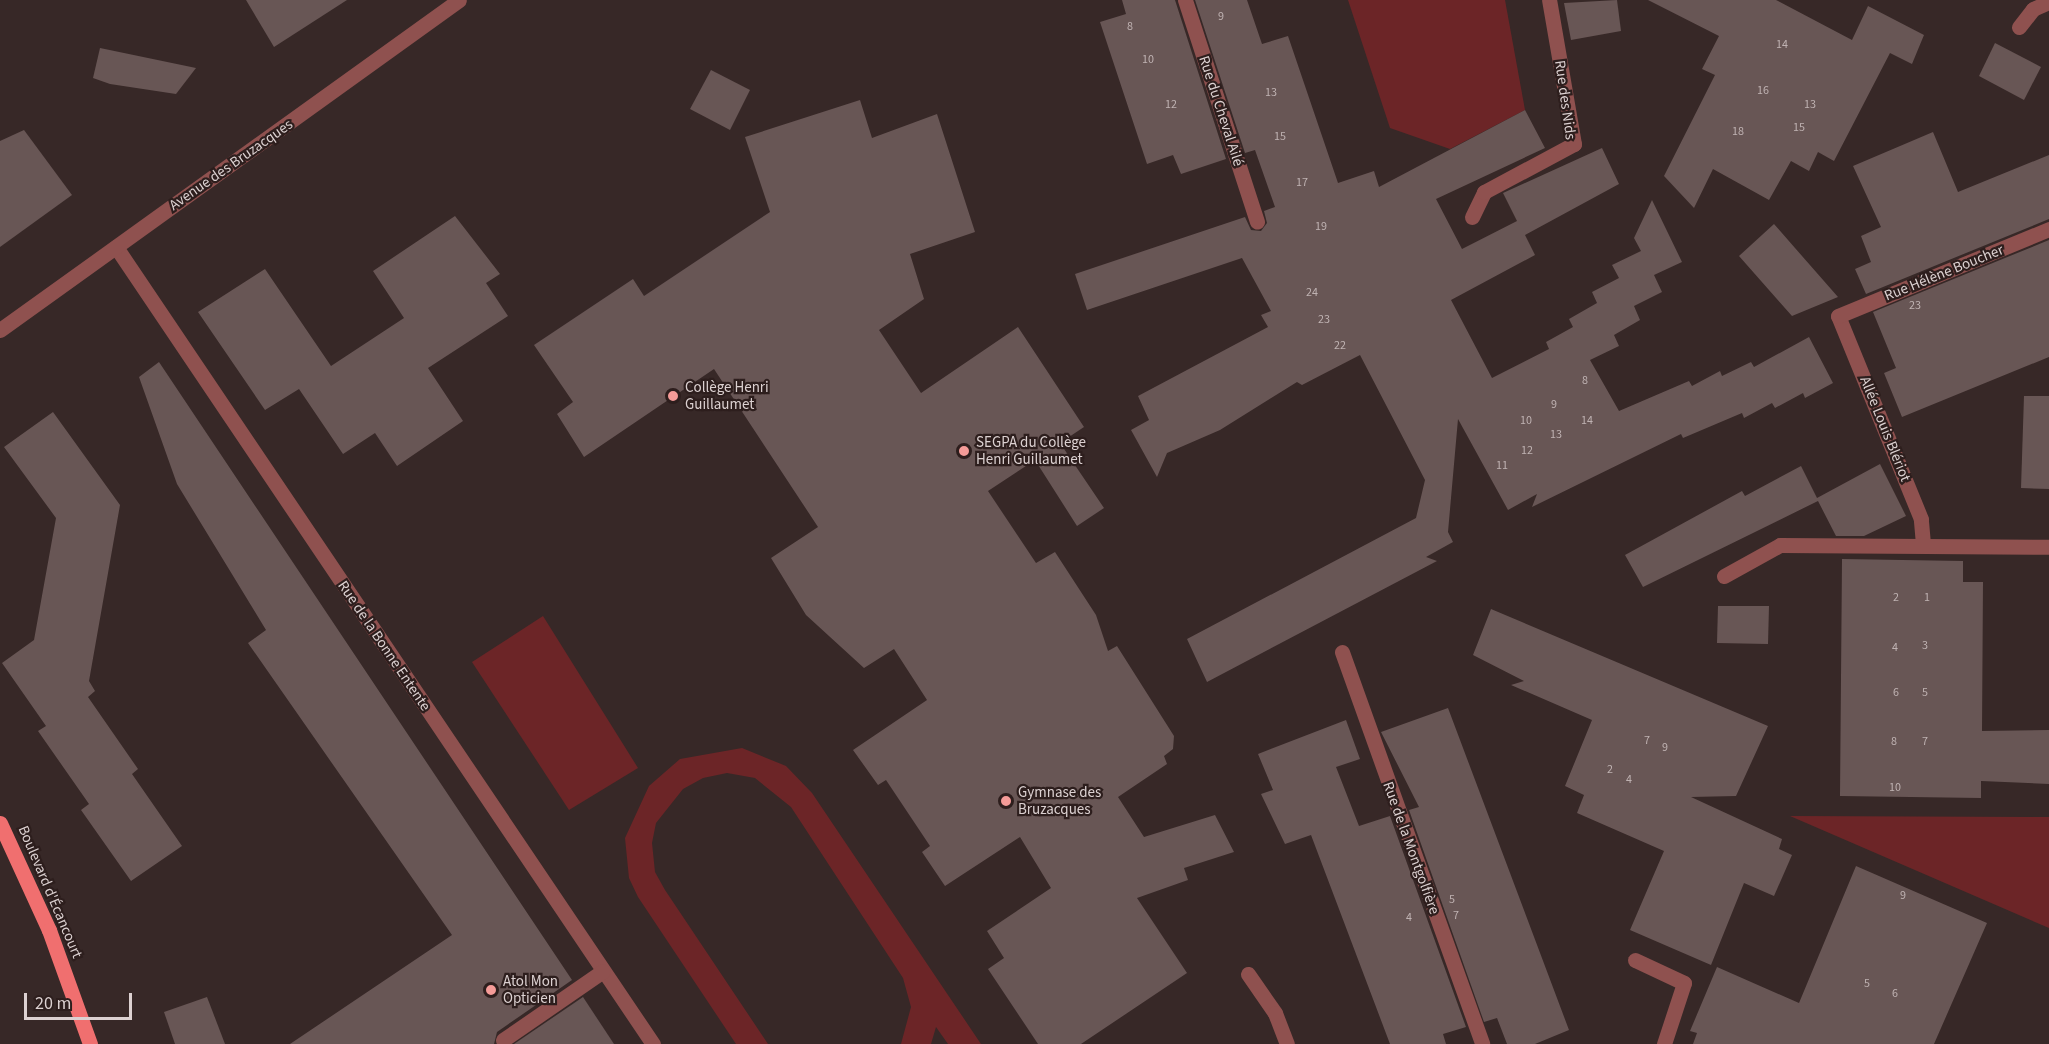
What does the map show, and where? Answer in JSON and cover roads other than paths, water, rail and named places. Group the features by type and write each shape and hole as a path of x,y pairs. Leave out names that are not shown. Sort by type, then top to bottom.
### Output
{"main road":[{"name":"Boulevard d'Écancourt","path":"0,823 49,930 90,1044"}],"street":[{"name":"Avenue des Bruzacques","path":"1,330 459,0"},
{"name":"Rue du Cheval Ailé","path":"1185,0 1257,222"},
{"name":"Rue des Nids","path":"1472,216 1484,192 1574,144 1549,0"},
{"path":"2019,27 2033,9 2049,3"},
{"name":"Rue Hélène Boucher","path":"1838,316 2049,229"},
{"name":"Rue de la Bonne Entente","path":"116,247 653,1044"},
{"name":"Allée Louis Blériot","path":"1838,316 1921,519 1919,544"},
{"path":"1724,576 1780,545 2049,546"},
{"name":"Rue de la Montgolfière","path":"1342,652 1482,1044"},
{"path":"1635,960 1684,983 1663,1044"},
{"path":"503,1040 603,971"},
{"path":"1248,974 1275,1013 1287,1044"}],"place":[{"name":"Collège Henri Guillaumet","path":"673,396"},
{"name":"SEGPA du Collège Henri Guillaumet","path":"964,451"},
{"name":"Gymnase des Bruzacques","path":"1006,801"},
{"name":"Atol Mon Opticien","path":"491,990"}]}
